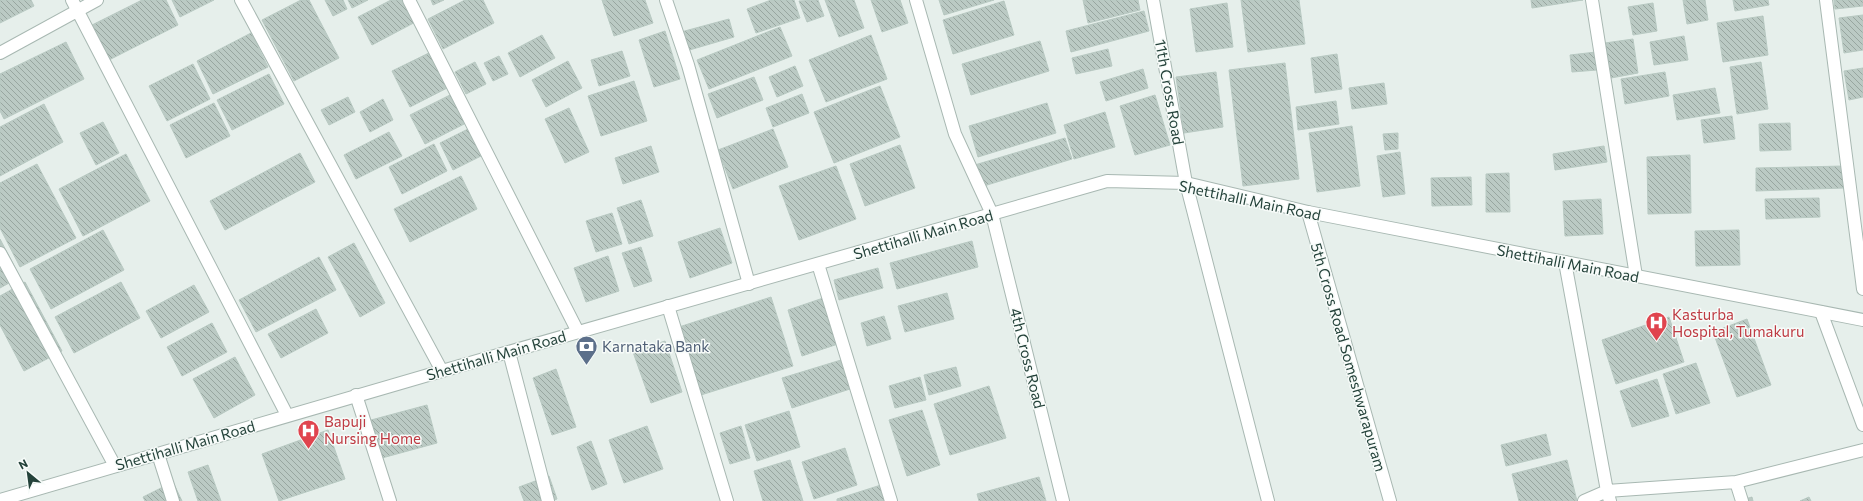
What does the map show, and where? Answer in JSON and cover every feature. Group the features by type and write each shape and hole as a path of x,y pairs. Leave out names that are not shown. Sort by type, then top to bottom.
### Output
{"street":[{"path":"0,53 74,5 97,0"},
{"path":"241,0 442,370"},
{"path":"409,0 578,332"},
{"path":"666,0 688,65 749,284"},
{"name":"4th Cross Road","path":"916,0 955,134 992,214 1063,501"},
{"name":"11th Cross Road","path":"1153,0 1186,183 1268,501"},
{"path":"1592,0 1636,276"},
{"path":"1826,0 1860,237 1863,289"},
{"path":"74,5 287,415"},
{"name":"Shettihalli Main Road","path":"0,500 442,370 510,352 1107,181 1186,183 1308,212 1863,320"},
{"name":"5th Cross Road Someshwarapuram","path":"1308,212 1390,501"},
{"path":"0,253 115,466"},
{"path":"1565,262 1608,496"},
{"path":"818,264 891,501"},
{"path":"668,306 727,501"},
{"path":"1821,312 1863,425"},
{"path":"510,352 548,501"},
{"path":"356,396 390,501"},
{"path":"1584,501 1608,496 1736,482 1863,450"},
{"path":"158,454 173,501"},
{"path":"1736,482 1742,501"}],"building":[{"path":"0,0 31,0 34,6 0,23"},
{"path":"142,0 166,0 178,25 109,60 92,25"},
{"path":"172,0 214,0 180,17"},
{"path":"301,0 309,0 339,58 294,81 262,20"},
{"path":"325,0 343,0 347,9 333,16"},
{"path":"348,0 368,0 352,8"},
{"path":"391,0 414,0 423,18 372,45 358,17"},
{"path":"431,0 444,0 433,5"},
{"path":"465,0 483,0 494,23 443,49 428,19"},
{"path":"602,0 645,0 653,23 614,36"},
{"path":"771,0 794,0 800,18 756,33 747,9"},
{"path":"818,0 824,16 807,22 799,1"},
{"path":"825,0 854,0 864,28 839,37"},
{"path":"871,0 900,0 908,23 882,32"},
{"path":"939,0 994,0 944,15"},
{"path":"1083,0 1138,0 1140,10 1088,23"},
{"path":"1241,0 1299,0 1305,44 1248,52"},
{"path":"1531,0 1583,0 1532,8"},
{"path":"1683,0 1705,0 1708,20 1687,24"},
{"path":"1733,0 1768,0 1769,5 1735,11"},
{"path":"1834,0 1863,0 1863,6 1835,9"},
{"path":"1004,1 1014,35 953,54 943,20"},
{"path":"1227,3 1233,47 1196,52 1190,9"},
{"path":"1653,3 1657,31 1633,35 1628,7"},
{"path":"1144,11 1149,31 1071,52 1066,31"},
{"path":"1863,15 1863,50 1844,53 1839,18"},
{"path":"1763,16 1768,55 1723,62 1717,23"},
{"path":"729,19 734,37 686,51 681,32"},
{"path":"780,27 792,56 709,89 697,60"},
{"path":"665,31 680,79 654,87 639,40"},
{"path":"251,33 268,67 213,94 197,61"},
{"path":"542,35 555,58 520,77 508,53"},
{"path":"871,35 887,79 826,102 809,60"},
{"path":"1684,36 1688,60 1654,65 1650,42"},
{"path":"1633,39 1638,73 1611,78 1605,43"},
{"path":"1040,41 1049,71 971,95 962,64"},
{"path":"66,42 84,79 4,119 0,111 0,74"},
{"path":"437,49 455,84 410,107 392,71"},
{"path":"1108,49 1112,66 1076,74 1072,58"},
{"path":"622,51 630,76 599,86 591,60"},
{"path":"1596,52 1597,70 1572,72 1570,55"},
{"path":"1337,54 1342,89 1315,93 1311,58"},
{"path":"499,56 508,74 493,81 484,63"},
{"path":"568,61 582,88 546,107 532,80"},
{"path":"475,62 486,84 466,94 455,72"},
{"path":"1761,62 1768,109 1737,114 1730,67"},
{"path":"1285,63 1299,179 1243,186 1229,70"},
{"path":"193,64 210,99 167,121 149,86"},
{"path":"795,66 803,86 777,97 769,77"},
{"path":"1863,68 1863,97 1849,100 1844,71"},
{"path":"1143,69 1148,88 1106,101 1100,82"},
{"path":"1216,72 1223,127 1184,133 1176,77"},
{"path":"1665,72 1669,96 1625,104 1621,79"},
{"path":"269,74 284,104 232,130 217,100"},
{"path":"754,77 763,100 717,118 708,94"},
{"path":"634,81 647,121 601,136 588,96"},
{"path":"1384,83 1387,104 1352,109 1349,88"},
{"path":"880,86 900,137 834,163 814,112"},
{"path":"1715,88 1720,113 1677,120 1673,95"},
{"path":"456,92 470,121 425,144 410,115"},
{"path":"802,94 809,113 773,127 766,108"},
{"path":"1155,95 1170,145 1135,155 1120,106"},
{"path":"348,97 355,112 329,125 321,110"},
{"path":"383,99 393,120 370,132 360,112"},
{"path":"1336,101 1339,124 1298,130 1296,107"},
{"path":"214,103 230,136 186,158 170,125"},
{"path":"1047,103 1056,133 978,157 969,126"},
{"path":"44,104 63,142 0,176 0,127"},
{"path":"569,108 589,152 565,163 545,119"},
{"path":"1105,112 1115,147 1074,159 1064,125"},
{"path":"1732,116 1735,139 1704,143 1701,120"},
{"path":"103,122 119,153 96,165 80,133"},
{"path":"1790,123 1791,150 1760,151 1759,124"},
{"path":"1352,126 1360,186 1317,192 1309,133"},
{"path":"472,127 485,154 453,170 440,143"},
{"path":"773,129 788,167 733,189 718,150"},
{"path":"389,132 402,156 356,179 344,155"},
{"path":"1398,133 1398,149 1385,150 1383,134"},
{"path":"1065,138 1072,159 974,189 968,167"},
{"path":"434,144 447,171 402,194 389,167"},
{"path":"900,145 915,188 865,206 850,164"},
{"path":"651,146 659,172 623,184 615,158"},
{"path":"1604,146 1607,162 1555,170 1553,154"},
{"path":"1400,152 1405,194 1383,197 1377,156"},
{"path":"300,153 315,182 225,230 210,201"},
{"path":"126,154 150,201 83,236 59,189"},
{"path":"1690,155 1691,213 1648,214 1647,157"},
{"path":"37,164 76,238 20,267 0,228 0,183"},
{"path":"836,166 856,219 799,240 779,186"},
{"path":"1844,166 1844,188 1756,191 1756,168"},
{"path":"1509,173 1510,212 1486,212 1486,174"},
{"path":"461,176 477,209 410,242 394,209"},
{"path":"1471,177 1472,205 1432,206 1431,178"},
{"path":"1819,198 1820,217 1766,219 1765,199"},
{"path":"1601,199 1603,234 1565,236 1563,201"},
{"path":"641,200 653,236 629,244 617,208"},
{"path":"612,213 622,244 596,252 586,221"},
{"path":"720,228 732,263 690,278 678,242"},
{"path":"103,230 124,270 51,309 30,269"},
{"path":"1739,230 1740,265 1696,266 1695,231"},
{"path":"0,239 20,277 0,288"},
{"path":"972,241 978,267 897,289 890,263"},
{"path":"354,243 385,303 360,317 328,257"},
{"path":"641,247 652,281 634,287 622,253"},
{"path":"608,256 619,291 586,302 574,268"},
{"path":"319,257 336,290 256,332 239,300"},
{"path":"878,268 883,288 839,300 834,280"},
{"path":"25,282 62,351 24,371 0,325 0,296"},
{"path":"121,282 140,318 74,353 55,317"},
{"path":"194,285 209,312 161,338 146,311"},
{"path":"947,293 954,319 905,332 898,306"},
{"path":"832,295 847,341 802,356 788,310"},
{"path":"771,297 793,366 701,395 679,327"},
{"path":"316,309 328,333 281,358 268,334"},
{"path":"884,316 891,339 867,346 861,323"},
{"path":"1669,317 1684,362 1616,384 1602,340"},
{"path":"1747,319 1771,385 1737,397 1713,332"},
{"path":"212,323 227,352 182,376 167,347"},
{"path":"665,341 682,392 651,403 633,352"},
{"path":"235,357 255,395 214,418 193,379"},
{"path":"841,360 850,389 792,408 782,378"},
{"path":"1696,363 1710,403 1676,414 1663,374"},
{"path":"956,367 961,386 929,395 924,375"},
{"path":"556,369 576,427 552,435 533,378"},
{"path":"920,377 926,400 895,408 889,386"},
{"path":"1657,379 1669,416 1632,427 1620,391"},
{"path":"989,386 1006,438 950,455 934,404"},
{"path":"427,405 437,443 382,458 371,420"},
{"path":"922,410 940,465 907,476 889,420"},
{"path":"789,411 800,447 757,461 745,425"},
{"path":"647,426 663,469 624,483 609,440"},
{"path":"741,426 750,458 730,464 720,433"},
{"path":"328,430 345,479 279,501 262,454"},
{"path":"1546,434 1551,455 1506,466 1501,445"},
{"path":"591,441 607,484 592,490 577,447"},
{"path":"845,448 857,485 814,499 802,462"},
{"path":"790,460 803,501 763,501 754,471"},
{"path":"1567,460 1577,501 1519,501 1512,474"},
{"path":"208,465 221,501 198,501 188,472"},
{"path":"549,476 557,499 552,501 524,501 519,487"},
{"path":"1039,477 1046,501 979,501 977,494"},
{"path":"173,482 182,501 145,501 143,497"},
{"path":"884,484 889,501 837,501 837,499"},
{"path":"1752,497 1753,501 1738,501"},
{"path":"1809,497 1811,501 1800,501"}],"place":[{"name":"Kasturba Hospital, Tumakuru","path":"1656,342"},
{"name":"Karnataka Bank","path":"587,366"},
{"name":"Bapuji Nursing Home","path":"308,450"}]}
